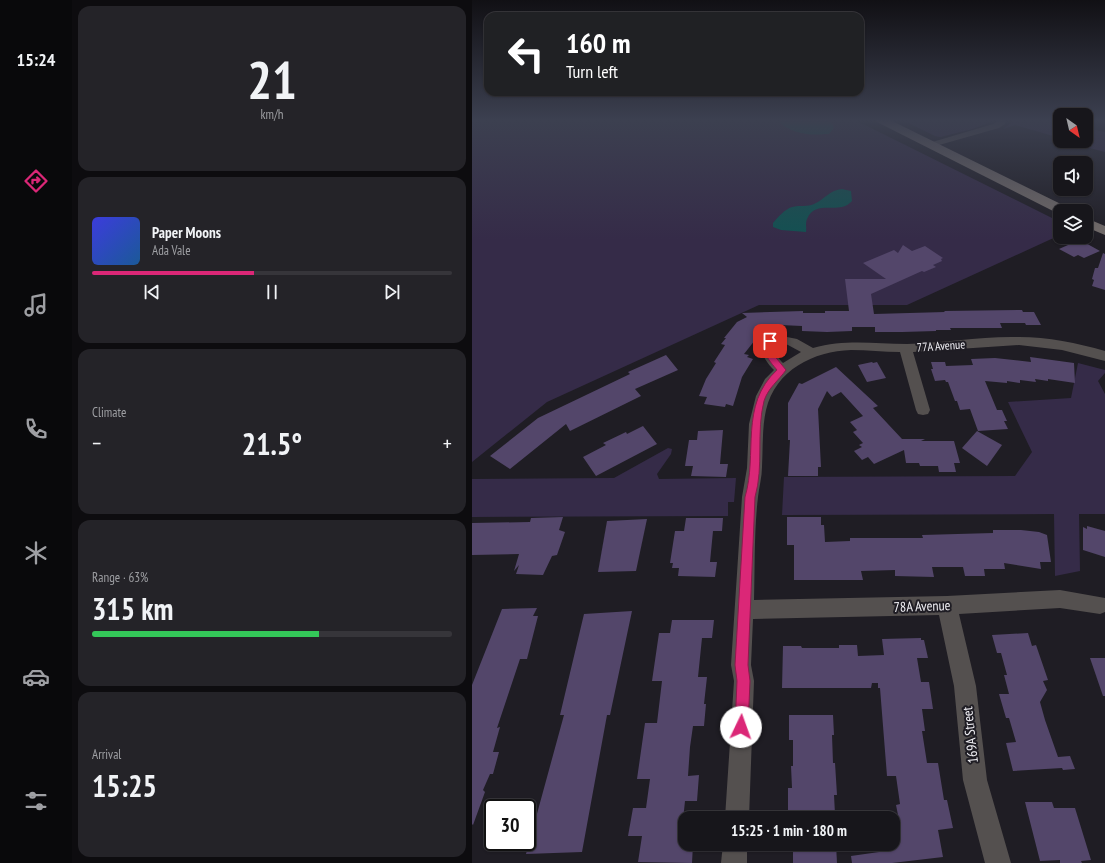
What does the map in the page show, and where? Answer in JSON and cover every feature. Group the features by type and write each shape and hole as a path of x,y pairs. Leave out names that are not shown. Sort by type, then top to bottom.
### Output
{"main road":[{"path":"961,159 1053,206"},
{"path":"1093,225 1105,231"}],"street":[{"path":"782,370 769,355 769,344 771,340 791,340 812,353"},
{"name":"77A Avenue","path":"737,811 744,681 741,665 750,497 753,486 757,421 760,400 764,391 775,377 793,362 812,353 845,346 905,348 996,342 1030,342 1069,347 1105,356"},
{"path":"905,348 923,410"},
{"name":"78A Avenue","path":"745,610 946,605 1060,599 1100,605"},
{"name":"169A Street","path":"946,605 965,686 976,780 998,863"},
{"path":"734,863 735,851"}],"shaded area":[{"path":"472,159 934,159 1053,219 1053,238 907,305 759,305 547,402 472,462"},
{"path":"842,189 851,191 852,201 841,207 816,209 811,213 806,221 806,232 781,230 773,227 773,223 789,208 814,204 834,191"},
{"path":"1078,363 1105,370 1105,373 1098,381 1105,394 1105,514 1079,514 1080,571 1055,576 1054,514 782,515 784,477 1015,476 1032,452 1008,402 1071,398"},
{"path":"668,448 672,449 671,454 657,474 659,479 736,478 734,502 728,502 728,516 472,517 472,479 614,478"}],"building":[{"path":"1070,244 1087,244 1100,251 1084,258 1078,255 1074,257 1059,249"},
{"path":"903,245 912,251 925,246 943,258 941,259 942,261 933,265 936,267 924,272 922,271 871,294 874,314 1022,310 1023,312 1034,312 1041,325 1026,325 1025,323 1000,323 1002,328 950,328 951,330 902,332 875,332 875,327 852,327 852,331 827,332 802,331 802,326 780,325 780,330 763,330 744,354 749,355 747,357 753,359 742,377 733,406 726,404 725,407 704,404 707,397 699,396 706,379 716,363 714,362 725,345 721,344 726,338 724,338 737,322 747,317 742,313 803,311 803,313 825,313 825,311 849,311 845,279 886,279 863,263 894,250 898,253"},
{"path":"1103,253 1105,254 1105,290 1092,286 1095,268 1098,268"},
{"path":"666,355 678,370 635,389 641,396 570,431 566,424 510,469 490,456 538,418 630,374 628,372"},
{"path":"1030,357 1074,363 1075,383 1048,379 1048,381 1035,379 1036,382 1020,380 1020,383 1007,381 1007,383 985,381 997,410 1002,410 1007,421 1004,421 1008,429 978,431 970,409 960,410 948,382 945,380 935,381 931,369 933,369 931,362 945,362 946,366 973,365 971,359 995,358 1031,362"},
{"path":"877,362 886,378 867,382 858,365"},
{"path":"836,367 878,406 873,408 902,439 925,439 921,441 954,441 960,463 954,463 956,472 939,472 938,466 920,466 919,463 906,463 904,450 874,464 868,457 862,460 854,451 862,447 859,445 863,443 853,432 857,430 850,422 863,416 841,392 832,397 827,391 818,409 821,467 818,467 818,476 788,476 790,440 788,440 788,403 799,383 802,384"},
{"path":"643,426 657,444 596,476 583,457 606,445 603,443"},
{"path":"723,430 720,464 728,464 726,477 691,476 693,466 685,466 689,440 697,440 698,431"},
{"path":"977,431 1002,445 987,466 962,448"},
{"path":"563,517 559,530 565,532 557,555 552,556 543,575 516,574 519,565 514,571 519,554 472,555 472,523 530,522 531,518"},
{"path":"787,517 821,517 821,525 824,525 825,542 850,541 850,538 923,538 922,535 993,533 993,530 1021,530 1039,532 1047,535 1051,562 1040,562 1041,569 1004,563 1005,569 984,569 985,576 965,576 963,567 932,567 934,577 895,576 895,570 861,571 863,580 794,580 794,545 787,545"},
{"path":"686,518 723,518 722,531 713,531 710,562 717,562 715,577 678,576 679,568 672,568 673,563 670,563 675,531 684,531"},
{"path":"647,519 636,571 598,572 607,521"},
{"path":"1087,526 1105,531 1105,557 1083,550 1083,527 1087,529"},
{"path":"537,608 533,616 538,616 527,659 520,659 497,728 500,727 493,752 499,752 493,774 490,774 483,790 485,792 473,825 472,685 502,609"},
{"path":"632,611 610,715 607,715 582,852 526,854 527,851 536,851 536,817 564,715 560,715 584,614"},
{"path":"672,620 714,620 712,638 702,638 698,677 707,677 704,704 706,704 704,726 693,726 690,747 688,776 699,775 697,801 685,801 684,811 678,811 678,851 693,851 692,863 638,862 642,836 628,836 633,808 646,808 650,779 637,779 645,723 657,723 662,681 652,681 659,633 670,633"},
{"path":"1028,633 1032,646 1036,645 1048,680 1043,681 1047,690 1040,702 1045,720 1058,757 1070,756 1075,769 1063,770 1062,768 1013,771 1006,743 1016,742 1009,718 1006,718 999,694 1009,694 1004,675 1007,675 1001,653 997,653 992,635"},
{"path":"921,638 921,640 924,640 928,658 917,658 921,682 929,682 933,709 922,709 925,731 922,731 927,763 938,763 944,800 947,800 953,828 938,830 943,857 892,863 852,863 851,856 886,851 900,851 900,811 897,811 896,805 900,804 896,776 887,776 880,688 878,688 878,683 872,683 871,688 782,688 783,646 801,646 802,648 839,648 839,645 857,645 858,656 884,655 882,639"},
{"path":"1090,658 1105,658 1105,696 1103,696"},
{"path":"789,715 833,715 833,763 835,763 837,795 834,795 835,811 788,811 788,788 792,788 791,766 793,766 793,740 789,740"},
{"path":"1025,802 1052,802 1054,808 1075,808 1091,860 1081,861 1082,863 1060,863 1060,860 1040,861"},
{"path":"793,851 836,851 837,863 793,863"}],"route":[{"path":"741,727 744,681 741,665 750,497 753,486 757,421 760,400 764,391 782,370 776,365 769,355 768,350 770,341"}]}
